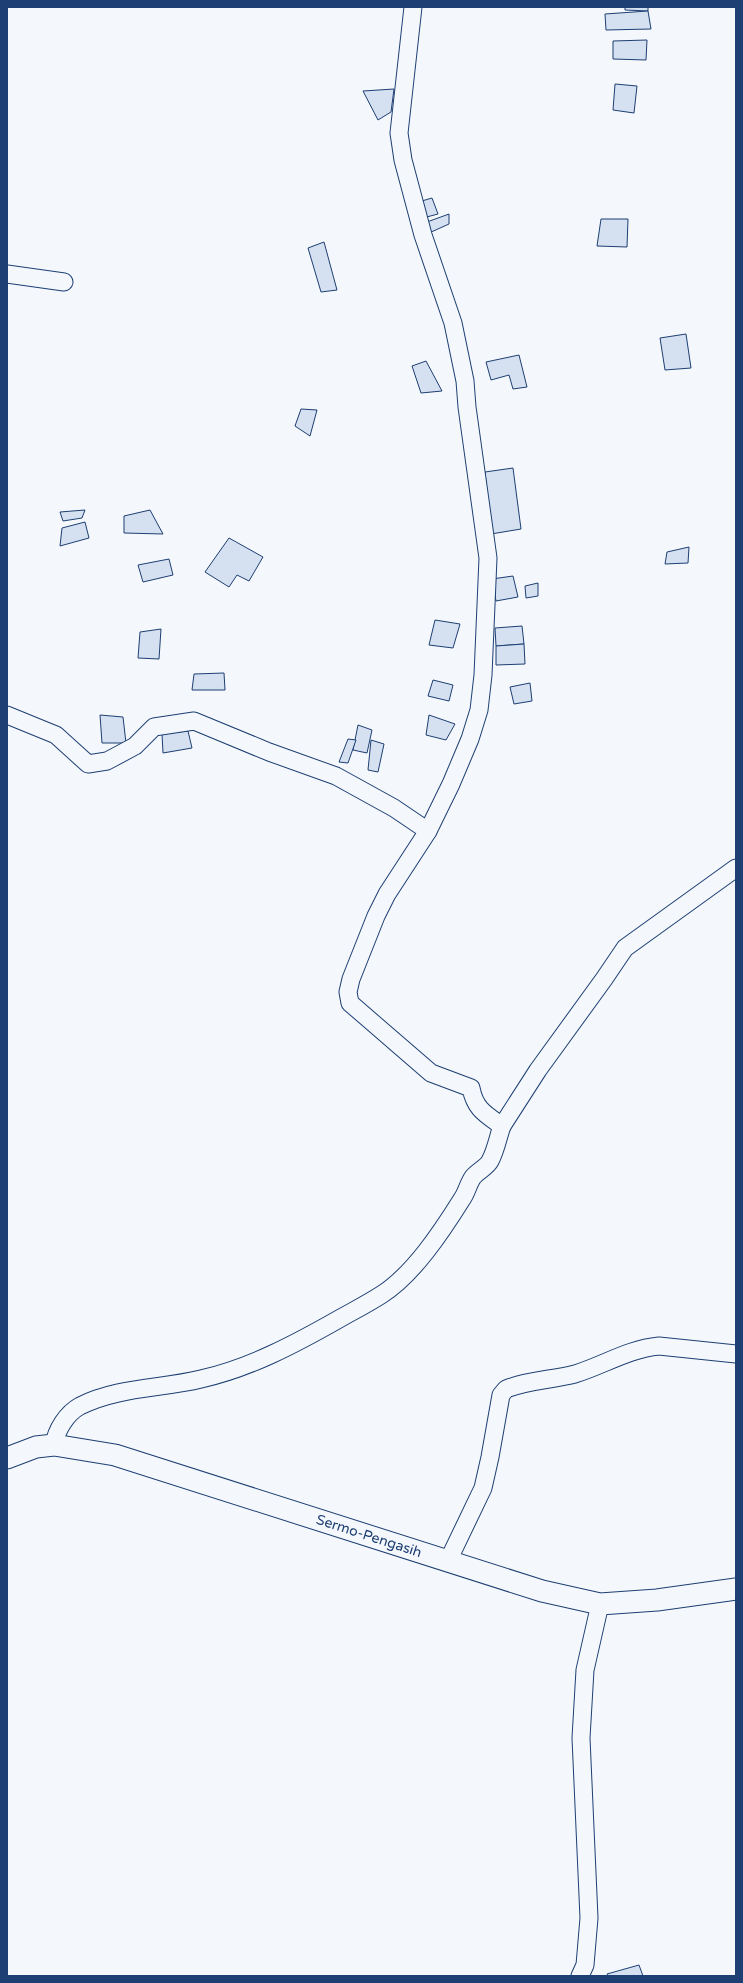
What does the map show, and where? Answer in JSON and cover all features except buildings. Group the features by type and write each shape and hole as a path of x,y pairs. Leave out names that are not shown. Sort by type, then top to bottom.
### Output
{"main road":[{"name":"Sermo-Pengasih","path":"7,1458 36,1447 54,1444 115,1455 542,1591 600,1604 657,1600 736,1588"}],"street":[{"path":"413,7 399,133 403,160 423,235 453,323 460,352 488,558 483,675 478,710 470,739 451,784 428,831 387,894 376,916 351,979 348,992 350,1003 431,1074 471,1088 474,1101 486,1114 502,1126"},
{"path":"7,274 64,282"},
{"path":"7,715 56,735 88,764 107,761 135,746 154,727 194,721 269,752 336,776 394,808 428,831"},
{"path":"54,1444 55,1434 66,1419 78,1407 104,1396 131,1390 200,1380 234,1370 304,1339 382,1295 419,1259 463,1198 473,1178 490,1162 502,1126 538,1070 604,980 625,948 736,868"},
{"path":"448,1561 483,1488 501,1395 506,1389 572,1374 635,1350 648,1347 659,1346 736,1354"},
{"path":"580,1976 585,1965 589,1918 581,1738 585,1670 600,1604"}]}
